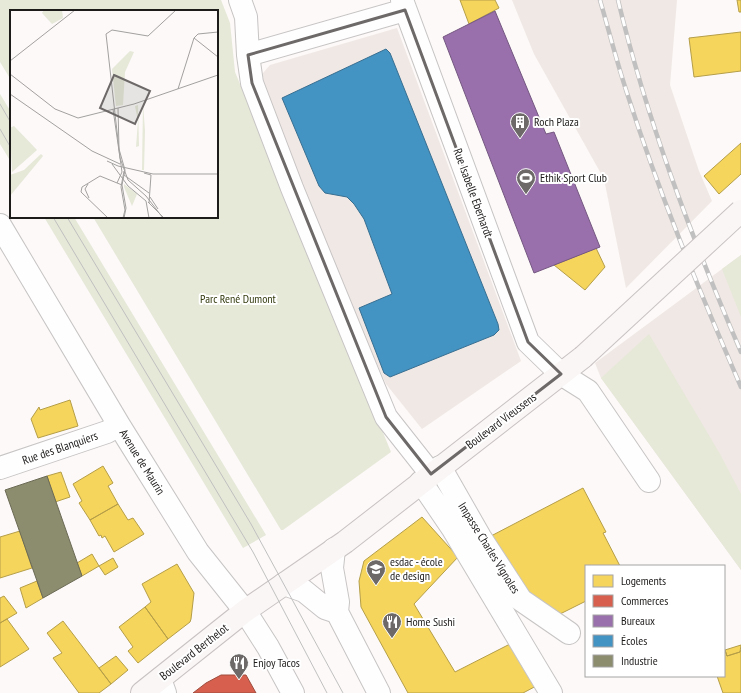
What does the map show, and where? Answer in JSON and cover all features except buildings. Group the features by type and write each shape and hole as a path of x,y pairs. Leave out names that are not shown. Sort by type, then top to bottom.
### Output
{"main road":[{"name":"Boulevard Vieussens","path":"246,611 334,549 583,357 741,211"},
{"name":"Boulevard Berthelot","path":"142,693 162,686 246,611"}],"street":[{"path":"240,0 246,18 248,55 252,83 292,188 386,417 431,474 453,529 551,693"},
{"path":"248,55 404,5"},
{"name":"Rue Isabelle Eberhardt","path":"404,5 528,342 561,374 588,391 649,481"},
{"name":"Avenue de Maurin","path":"0,225 119,425 198,552 246,611 293,693"},
{"name":"Rue des Blanquiers","path":"0,468 107,432 119,425"},
{"name":"Impasse Charles Vignoles","path":"431,474 480,537 521,600 569,633"},
{"path":"334,549 332,568 338,602 337,612 379,693"},
{"path":"284,584 304,591 325,608 337,612"}],"highlighted area":[{"path":"405,10 528,342 561,374 431,474 386,417 252,83 248,55"}],"shaded area":[{"path":"512,0 677,0 670,85 699,171 712,201 626,288 604,179 534,54"},
{"path":"397,28 521,361 422,429 386,384 345,294 264,93 263,73 270,65"},
{"path":"741,255 741,570 601,378 595,363"}],"green space":[{"name":"Parc René Dumont","path":"0,0 221,0 230,23 235,72 391,452 281,530 94,218 218,218 218,10 10,10 10,78 0,62"},
{"path":"0,94 10,110 10,160 0,144"},
{"path":"45,218 75,218 266,535 243,548"},
{"path":"741,255 741,317 722,269"},
{"path":"649,334 720,454 741,494 741,570 601,378"}],"tram line":[{"path":"0,104 10,121"},
{"path":"0,129 10,146"},
{"path":"54,218 253,552 327,693"},
{"path":"68,218 251,524 343,693"}],"railway":[{"path":"600,0 623,82 652,167 695,278 741,387"},
{"path":"618,0 643,90 672,179 705,266 741,352"}],"place":[{"name":"Roch Plaza","path":"520,139"},
{"name":"Ethik Sport Club","path":"526,195"},
{"name":"esdac - école de design","path":"376,586"},
{"name":"Home Sushi","path":"392,639"},
{"name":"Enjoy Tacos","path":"239,680"}]}
